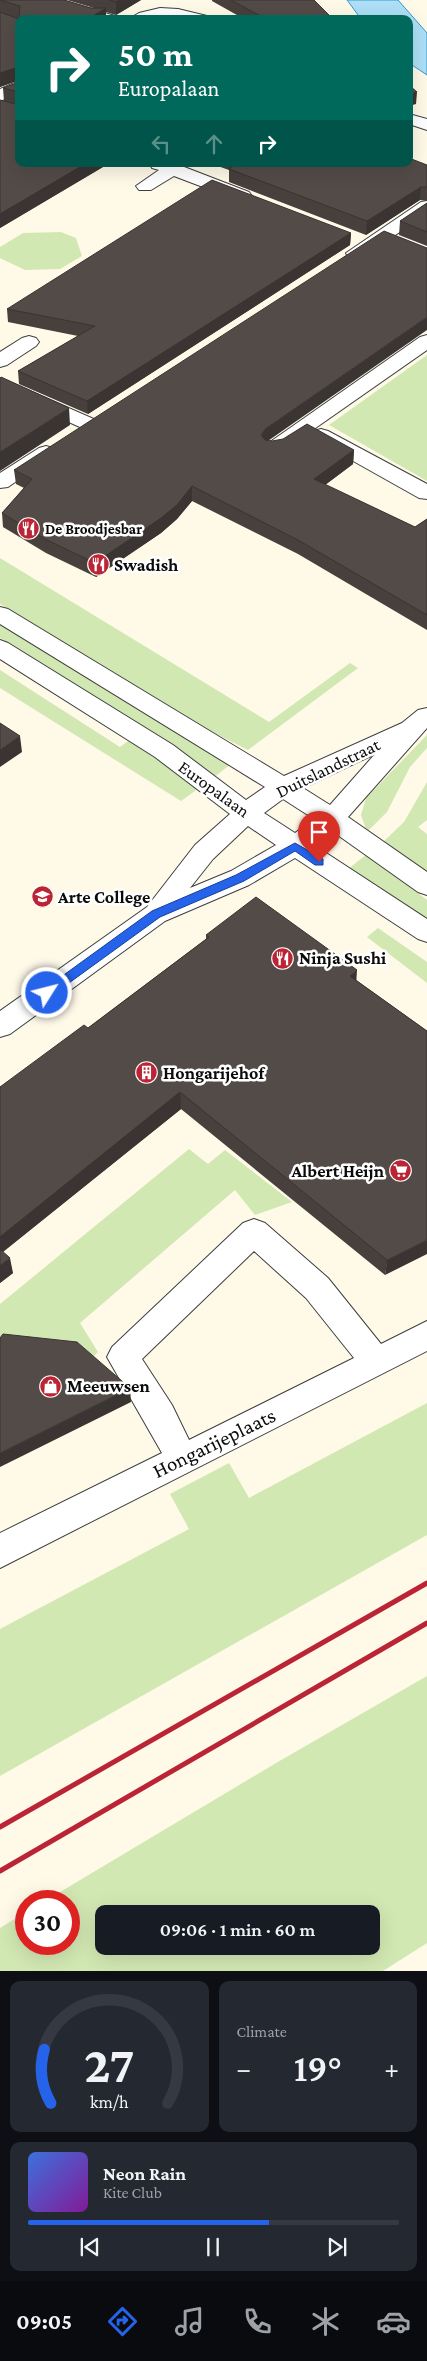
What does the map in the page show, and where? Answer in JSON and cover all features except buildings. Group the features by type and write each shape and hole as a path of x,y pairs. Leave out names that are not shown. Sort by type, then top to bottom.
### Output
{"street":[{"path":"44,0 96,15"},
{"path":"153,15 180,15"},
{"path":"3,104 15,90"},
{"path":"413,120 427,125"},
{"path":"145,186 164,167"},
{"path":"168,167 259,201"},
{"path":"343,260 367,239 427,206"},
{"path":"367,239 400,243"},
{"path":"274,449 427,341"},
{"path":"0,361 30,342"},
{"path":"0,384 83,428 0,482"},
{"path":"305,426 427,493"},
{"name":"Europalaan","path":"0,614 284,786 333,818 427,885"},
{"name":"Europalaan","path":"0,648 164,751 246,813 427,932"},
{"name":"Duitslandstraat","path":"156,914 204,852 246,813 284,786 419,722"},
{"name":"Duitslandstraat","path":"156,914 240,878 295,846 333,818 419,722"},
{"path":"0,1026 156,914"},
{"path":"182,1459 160,1416 123,1357 254,1232 317,1288 376,1363"},
{"name":"Hongarijeplaats","path":"0,1551 376,1363 427,1335"}],"green space":[{"path":"61,232 76,238 82,256 60,269 25,270 0,258 0,247 23,233"},
{"path":"427,355 427,481 329,425"},
{"path":"0,558 269,722 350,663 358,668 248,750 185,718 0,604"},
{"path":"0,621 232,763 213,778 109,706 0,638"},
{"path":"0,670 120,747 131,739 199,788 181,801 0,688"},
{"path":"427,735 427,748 410,767 387,812 367,832 361,815 366,798"},
{"path":"427,782 427,820 418,827 427,834 427,877 381,844 404,822"},
{"path":"367,854 427,900 427,918 347,870"},
{"path":"378,928 427,962 427,983 367,937"},
{"path":"189,1149 208,1164 225,1150 292,1202 255,1215 235,1190 80,1323 98,1352 93,1357 80,1354 0,1354 0,1304"},
{"path":"427,1403 427,1535 0,1776 0,1629 189,1529 170,1494 229,1463 249,1498"},
{"path":"427,1676 427,1943 383,1971 0,1971 0,1928 15,1919 15,1955 80,1955 80,1890 63,1890 276,1763"}],"water":[{"path":"347,0 398,0 411,15 358,15"},
{"path":"413,17 427,33 427,75 413,66"}],"railway":[{"path":"0,1827 427,1583"},
{"path":"0,1871 427,1623"}],"place":[{"name":"De Broodjesbar","path":"29,529"},
{"name":"Swadish","path":"98,565"},
{"name":"Arte College","path":"42,897"},
{"name":"Ninja Sushi","path":"283,958"},
{"name":"Hongarijehof","path":"147,1073"},
{"name":"Albert Heijn","path":"400,1171"},
{"name":"Meeuwsen","path":"51,1386"}],"route":[{"path":"47,993 156,914 240,878 295,846 319,862"}]}
